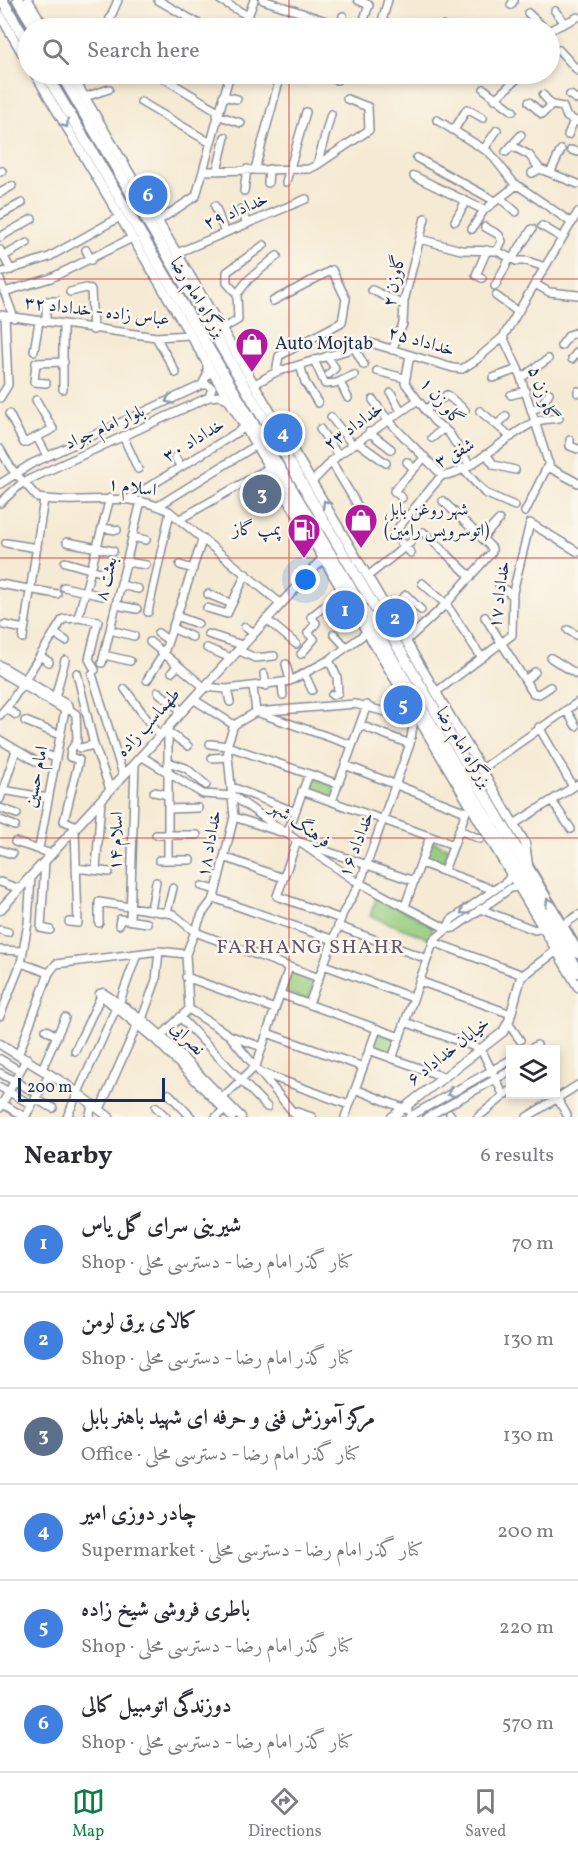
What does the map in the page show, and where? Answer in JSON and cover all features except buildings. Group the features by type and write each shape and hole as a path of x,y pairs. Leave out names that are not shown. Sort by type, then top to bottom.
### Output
{"highway":[{"path":"2,0 18,27"},
{"path":"18,0 29,18"},
{"name":"بزرگراه امام رضا","path":"52,84 296,497 326,556 371,633 578,972"},
{"name":"بزرگراه امام رضا","path":"67,84 111,158 155,223 185,284 251,386 294,467 422,676 440,716 562,926 561,943"},
{"name":"بزرگراه امام رضا","path":"561,943 578,953"}],"main road":[{"path":"28,0 39,18"},
{"path":"0,15 18,46"},
{"path":"41,84 276,482 326,556 342,592 371,633 380,657 517,888 542,928 561,943 578,946"},
{"path":"77,84 155,223 177,253 222,328 251,386 289,442 406,641 422,676 436,692 514,824 527,849 528,865"},
{"path":"44,89 68,111"},
{"path":"107,134 111,158"},
{"path":"158,263 164,292"},
{"path":"185,284 205,300"},
{"path":"289,442 294,467"},
{"path":"276,482 296,497"},
{"name":"طهماسب زاده","path":"0,910 164,733 280,603 326,556"},
{"path":"440,716 462,735"},
{"path":"490,843 501,854 522,888 540,909"},
{"path":"523,975 561,943"},
{"path":"561,943 578,986"},
{"name":"خیابان خداداد ۶","path":"392,1117 503,1032 510,1018 523,975"},
{"name":"نصرایی","path":"102,995 161,1036 241,1117"},
{"path":"140,1021 232,1117"},
{"path":"3,1045 78,1092 109,1117"}],"street":[{"path":"110,18 118,0"},
{"path":"158,0 189,18"},
{"path":"220,0 248,16 254,0"},
{"path":"263,0 317,18"},
{"path":"358,0 369,5 364,18"},
{"path":"383,18 388,0"},
{"path":"555,11 565,23"},
{"path":"528,13 533,18"},
{"path":"560,25 578,17"},
{"path":"560,51 578,71"},
{"path":"172,84 217,113 241,123"},
{"path":"155,223 196,196 227,84"},
{"path":"244,191 278,84"},
{"path":"495,99 511,84"},
{"path":"85,97 109,88"},
{"path":"484,89 513,111"},
{"path":"543,95 552,105 563,107 567,117 576,121 568,135"},
{"path":"570,95 578,100"},
{"path":"223,96 237,99"},
{"path":"203,171 309,169 317,165 369,130 368,107 347,99"},
{"path":"141,102 209,142"},
{"path":"530,102 542,114 552,105"},
{"path":"454,130 466,109 483,118"},
{"path":"286,182 306,112"},
{"path":"317,165 331,114"},
{"path":"437,120 484,149 517,186 575,219"},
{"path":"484,149 497,130"},
{"path":"506,152 514,147 521,135"},
{"path":"217,171 225,137"},
{"path":"514,147 529,155 540,169 578,184"},
{"path":"550,173 561,150"},
{"path":"417,158 498,200 516,212"},
{"path":"268,183 269,168"},
{"path":"531,174 540,169"},
{"path":"414,176 484,210"},
{"path":"0,193 12,186"},
{"path":"471,229 484,210 517,186"},
{"name":"خداداد ۲۹","path":"177,253 306,199"},
{"path":"455,221 466,201"},
{"path":"0,215 22,203"},
{"path":"215,206 225,233"},
{"path":"241,209 247,224"},
{"path":"0,273 48,257 120,217"},
{"name":"گاوزن ۲","path":"392,350 402,324 404,305 425,218"},
{"path":"0,237 32,219"},
{"name":"خداداد ۲۵","path":"251,386 276,372 371,343 453,369 462,369 503,337 575,219"},
{"path":"542,226 562,238"},
{"path":"485,227 499,235 502,241 497,251"},
{"path":"495,286 511,258 532,229"},
{"path":"4,292 51,278 132,238"},
{"path":"420,239 461,250 497,251 511,258 545,267"},
{"path":"11,270 2,253 27,243"},
{"path":"222,328 238,320 237,294 227,283 228,272 264,245"},
{"path":"86,250 91,260"},
{"path":"482,278 476,275 487,250"},
{"path":"237,294 249,279 277,256"},
{"path":"273,301 332,270 346,299 345,313 337,327 279,356 276,372"},
{"path":"0,280 14,318"},
{"path":"535,284 549,292 578,295"},
{"path":"70,292 86,288 91,290 93,330"},
{"path":"372,290 404,305"},
{"path":"496,296 518,312"},
{"path":"34,351 43,322 46,301 57,301"},
{"path":"0,398 8,385 3,368 3,316"},
{"name":"عباس زاده - خداداد ۳۲","path":"3,316 156,337 190,335"},
{"path":"63,325 63,389"},
{"path":"561,346 569,335 578,332"},
{"path":"156,337 176,373"},
{"name":"گاو زن ۵","path":"503,337 526,391 549,464"},
{"path":"354,347 364,365"},
{"path":"572,359 578,351"},
{"name":"گاو زن ۱","path":"411,355 404,378 418,400 444,428 485,494 515,506"},
{"path":"327,356 335,368 329,374"},
{"path":"521,378 548,359"},
{"path":"314,360 325,384 340,382 354,375"},
{"path":"46,383 34,382 36,363 64,362"},
{"path":"202,385 207,378 207,364"},
{"path":"300,365 305,382 318,403"},
{"path":"493,378 518,369"},
{"path":"377,371 404,378"},
{"path":"340,382 348,398"},
{"path":"202,385 213,388 209,397 220,396 228,399"},
{"name":"بلوار امام جواد","path":"0,484 47,456 202,385"},
{"path":"511,395 526,391"},
{"path":"391,393 401,411"},
{"path":"532,411 541,406 549,393"},
{"path":"425,410 447,395 465,410"},
{"name":"بلوار امام جواد","path":"0,503 23,483 209,397"},
{"path":"9,414 24,443 53,429 36,400"},
{"path":"374,400 387,421 398,428 442,476"},
{"name":"خداداد ۲۳","path":"312,482 338,455 418,400"},
{"path":"480,411 511,437"},
{"path":"496,425 506,416"},
{"path":"332,417 355,443 386,463"},
{"path":"536,421 559,418"},
{"name":"شفق ۳","path":"404,547 393,534 442,476 449,476 536,421"},
{"name":"خداداد ۳۰","path":"129,500 244,428"},
{"path":"432,438 444,428"},
{"path":"320,429 338,455"},
{"path":"369,432 391,449"},
{"path":"123,436 138,469"},
{"path":"37,437 47,456"},
{"path":"570,440 570,446 578,449"},
{"path":"158,506 255,446"},
{"path":"0,449 23,483 34,495 44,499 23,638"},
{"path":"486,454 494,465 515,470"},
{"path":"175,457 180,466"},
{"path":"402,498 394,491 425,457"},
{"path":"331,461 359,508"},
{"path":"407,462 414,469"},
{"path":"549,464 550,468 578,483"},
{"path":"525,512 549,464"},
{"path":"180,519 268,468"},
{"name":"اسلام ۱","path":"44,499 109,502 129,500 158,506 180,519 280,603"},
{"name":"بعثت ۸","path":"102,663 141,501"},
{"path":"406,641 446,604 492,552 492,548 443,501"},
{"path":"78,618 109,502"},
{"path":"148,612 170,512"},
{"path":"482,538 499,520"},
{"name":"خداداد ۱۷","path":"436,692 513,635 513,596 530,523 578,552"},
{"path":"102,528 117,530"},
{"path":"423,532 471,577"},
{"path":"132,537 146,540"},
{"path":"147,680 164,653 203,538"},
{"path":"67,542 113,551"},
{"path":"368,576 411,542"},
{"path":"6,543 37,548"},
{"path":"404,547 411,553"},
{"path":"65,562 104,573"},
{"path":"126,562 146,566"},
{"path":"180,565 193,569"},
{"path":"207,608 227,614 230,603 246,574"},
{"path":"422,583 446,604 482,658"},
{"path":"0,584 57,594"},
{"path":"121,585 138,589"},
{"path":"500,585 513,596"},
{"path":"64,587 102,596"},
{"path":"301,654 314,639 308,633 316,623 311,617 342,592"},
{"path":"208,594 230,603"},
{"path":"389,612 406,595 421,610"},
{"path":"116,605 137,609"},
{"path":"176,616 198,624"},
{"path":"485,617 533,693 539,694 550,687"},
{"path":"0,715 63,619 78,618 98,621 89,659 123,775"},
{"path":"266,619 296,644"},
{"path":"4,626 24,629"},
{"path":"245,627 254,633"},
{"path":"172,628 192,638"},
{"path":"110,630 134,636"},
{"path":"568,630 578,636"},
{"path":"54,633 66,640"},
{"path":"158,633 168,640"},
{"path":"150,642 204,687 227,689 266,686 304,675 371,633"},
{"path":"208,634 240,648 255,658 274,656"},
{"path":"334,634 346,647"},
{"path":"207,648 231,658"},
{"path":"104,655 130,661"},
{"path":"40,656 49,662"},
{"path":"551,658 578,675"},
{"path":"55,698 65,660"},
{"path":"329,660 337,677 338,693 332,694"},
{"path":"283,695 286,664"},
{"path":"0,665 23,682 76,714 77,741 71,750 70,757 79,760 64,821 76,828 75,868 78,923 69,922"},
{"path":"172,672 178,665"},
{"path":"0,672 68,705 67,710"},
{"path":"525,680 535,672"},
{"path":"77,673 94,745 110,789"},
{"path":"264,674 266,686"},
{"path":"304,675 312,690"},
{"path":"253,687 256,712"},
{"path":"125,689 164,733 188,746"},
{"path":"227,689 230,702"},
{"path":"158,692 182,711"},
{"path":"193,699 234,725 256,712 313,703 367,705 416,719"},
{"path":"482,769 578,702"},
{"path":"332,801 367,705"},
{"path":"6,708 16,715"},
{"name":"امام حسین","path":"39,848 60,735 67,710"},
{"path":"567,710 576,726"},
{"path":"256,712 352,745"},
{"name":"خداداد ۱۶","path":"309,1004 339,923 360,883 410,744 416,719"},
{"path":"25,722 60,735"},
{"name":"خداداد ۱۸","path":"189,1009 186,954 202,914 215,894 234,817 227,746 234,725"},
{"path":"360,725 410,744"},
{"path":"514,824 575,786 539,728"},
{"path":"164,733 168,762 168,860"},
{"path":"3,739 16,750 38,762"},
{"path":"210,744 227,746 338,784"},
{"path":"81,748 94,745"},
{"path":"58,747 71,750"},
{"path":"0,799 3,777 16,750"},
{"path":"44,754 56,758"},
{"path":"212,758 228,757"},
{"path":"138,760 168,773 203,794 232,796"},
{"name":"اسلام ۱۴","path":"130,920 138,760"},
{"path":"168,762 186,768 206,785"},
{"path":"345,765 466,812 444,871"},
{"path":"234,817 287,834 309,774"},
{"path":"231,788 295,812"},
{"path":"3,790 33,799 48,798"},
{"path":"302,791 454,845"},
{"path":"154,792 168,795"},
{"name":"فرهنگ شهر","path":"232,796 360,883 447,929"},
{"path":"96,870 100,800"},
{"path":"552,801 571,829"},
{"path":"0,808 17,814"},
{"path":"168,809 198,808"},
{"path":"0,820 15,826"},
{"path":"459,830 480,839"},
{"path":"156,836 197,835"},
{"path":"405,906 430,837"},
{"path":"414,881 297,841 277,896 427,959"},
{"path":"15,842 52,854"},
{"path":"0,850 12,854"},
{"path":"224,857 283,878"},
{"path":"159,860 190,860"},
{"path":"45,861 41,928 50,930"},
{"path":"421,863 494,890"},
{"path":"75,868 109,872"},
{"path":"0,1016 2,1006 21,963 32,876"},
{"path":"447,929 451,920 509,880 510,876"},
{"path":"0,882 20,889"},
{"path":"152,910 156,882"},
{"path":"202,886 215,894 334,940"},
{"path":"167,912 173,888"},
{"path":"392,1059 433,942 438,934 454,928 511,888 517,888"},
{"path":"67,903 77,901"},
{"path":"99,923 99,902 167,912 177,916 195,932 319,978"},
{"path":"480,909 535,930 542,928"},
{"path":"562,926 578,915"},
{"path":"119,925 120,918 147,923"},
{"path":"433,942 523,975"},
{"path":"0,959 2,950 23,951"},
{"path":"50,1074 25,1117 1,1105 20,1071 49,973 56,964 159,951 186,954"},
{"path":"89,1117 97,1106 140,1021 156,980 159,951"},
{"path":"67,1117 118,1006 137,954"},
{"path":"21,963 49,973"},
{"path":"324,965 413,998"},
{"path":"222,1098 256,1066 289,967"},
{"path":"186,977 275,1009"},
{"path":"419,981 510,1018 520,1040"},
{"path":"280,994 400,1037"},
{"path":"75,1051 102,995"},
{"path":"161,1036 189,1009 229,1035 262,1047"},
{"path":"180,1017 267,1107"},
{"path":"42,1069 65,1018"},
{"path":"405,1022 481,1049 490,1071 506,1093"},
{"path":"345,1117 376,1029"},
{"path":"46,1030 57,1036"},
{"path":"267,1033 363,1067"},
{"path":"229,1035 297,1117"},
{"path":"3,1045 0,1057 20,1071"},
{"path":"369,1050 444,1077"},
{"path":"355,1089 406,1107 411,1116 506,1062"},
{"path":"261,1072 349,1105"},
{"path":"0,1073 15,1081 35,1099"},
{"path":"427,1117 506,1073"},
{"path":"560,1096 578,1085"},
{"path":"0,1088 35,1099 53,1108"},
{"path":"169,1094 191,1117"},
{"path":"478,1117 506,1095"},
{"path":"527,1117 555,1099"},
{"path":"558,1099 567,1115"},
{"path":"156,1107 166,1117"},
{"path":"216,1117 225,1109"},
{"path":"290,1109 312,1117"}],"green space":[{"path":"310,777 335,786 331,798 306,790"},
{"path":"432,841 449,848 442,867 425,861"},
{"path":"377,896 433,926 430,939 370,916"},
{"path":"291,971 315,979 308,1000 284,992"},
{"path":"378,1032 396,1039 391,1055 372,1049"}],"place":[{"name":"دوزندگی اتومبیل کالی","path":"148,195"},
{"name":"Auto Mojtab","path":"252,373"},
{"name":"چادر دوزی امیر","path":"283,433"},
{"name":"مرکز آموزش فنی و حرفه ای شهید باهنر بابل","path":"262,494"},
{"name":"شهر روغن بابل (اتوسرویس رامین)","path":"361,549"},
{"name":"پمپ گاز","path":"304,559"},
{"name":"شیرینی سرای گل یاس","path":"345,610"},
{"name":"کالای برق لومن","path":"395,618"},
{"name":"باطری فروشی شیخ زاده","path":"403,705"}],"district":[{"name":"FARHANG SHAHR","path":"311,948"}]}
